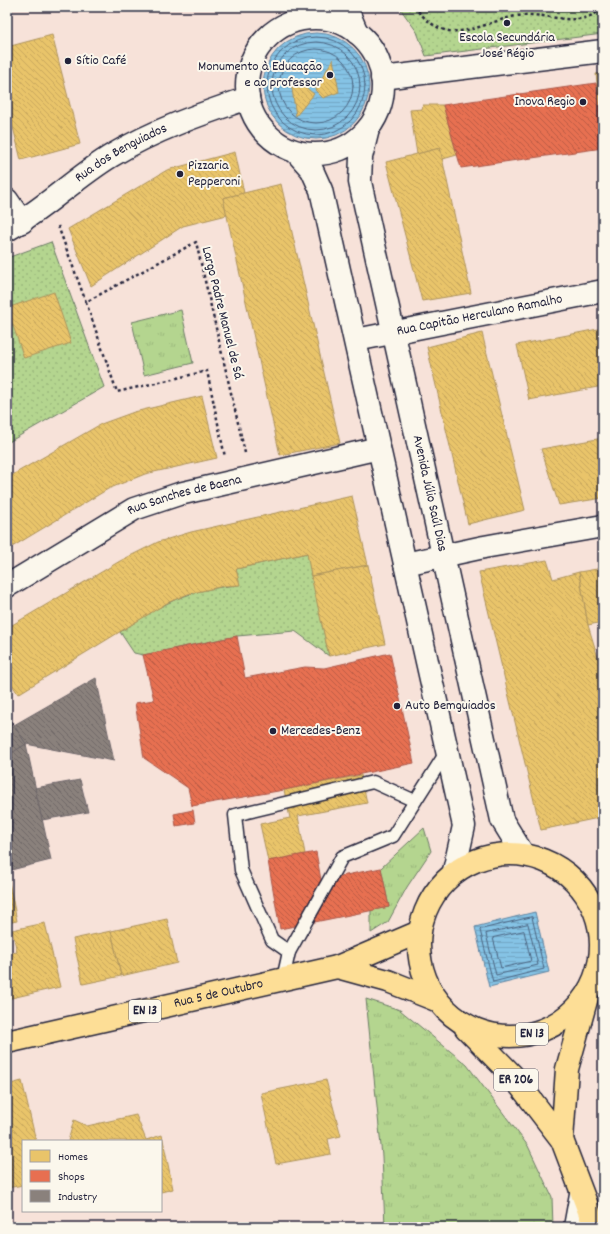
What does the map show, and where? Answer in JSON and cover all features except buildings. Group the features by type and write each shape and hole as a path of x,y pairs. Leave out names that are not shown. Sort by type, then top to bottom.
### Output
{"main road":[{"path":"282,27 297,21 321,18 340,23 357,33 373,50 379,64 382,78 383,88 380,105 368,129 350,145 336,151 312,154 296,152 282,146 265,132 256,120 248,98 247,83 252,61 264,41 282,27 298,7"},
{"path":"346,7 357,33"},
{"path":"382,78 603,51"},
{"name":"Rua dos Benguiados","path":"14,226 111,157 144,138 248,98"},
{"name":"Avenida Júlio Saúl Dias","path":"368,129 361,157 360,182 502,820 523,854"},
{"path":"296,152 312,170 321,190 356,340 464,826 454,872"},
{"path":"7,200 14,226"},
{"name":"Rua Capitão Herculano Ramalho","path":"356,340 603,291"},
{"name":"Rua Sanches de Baena","path":"7,586 134,509 179,494 379,448"},
{"path":"405,564 603,526"},
{"name":"EN 13","path":"523,854 556,866 593,890 602,957 588,992 565,1018 532,1034 497,1036 463,1024 436,1000 420,968 419,932 430,898 454,872 486,856 523,854"},
{"name":"Rua 5 de Outubro","path":"7,1042 337,967 419,932"},
{"name":"Rua 5 de Outubro","path":"337,967 388,981 436,1000"},
{"name":"ER 206","path":"562,1140 567,1070 588,992"},
{"name":"ER 206","path":"463,1024 512,1075 562,1140 581,1194 595,1227"},
{"path":"575,1227 581,1194"}],"lane":[{"path":"283,979 290,952 342,858 394,836 415,800 447,751"},
{"path":"290,952 272,940 241,870 235,815 373,782 415,800"}],"path":[{"path":"414,7 423,17 435,25 446,31 458,32 472,29 507,17 527,15 572,20 588,18 603,8"},
{"name":"Largo Padre Manuel de Sá","path":"56,221 117,392 207,371 226,463"},
{"name":"Largo Padre Manuel de Sá","path":"86,302 196,242 245,454"}],"green space":[{"name":"Escola Secundária José Régio","path":"399,7 603,7 603,34 426,56 417,32"},
{"path":"51,242 104,387 7,443 7,258"},
{"path":"181,310 193,363 144,375 132,322"},
{"path":"307,553 329,656 295,631 237,636 143,655 134,653 120,632 176,599 221,587 239,585 236,569"},
{"path":"424,828 431,851 407,887 388,922 371,933 371,910 389,907 381,868"},
{"path":"366,999 400,1010 467,1065 528,1146 552,1197 553,1227 385,1227 382,1156"}],"water":[{"path":"316,33 336,37 353,49 365,66 369,86 365,106 353,123 336,135 316,139 296,135 279,123 267,106 263,86 267,66 279,49 296,37"},
{"path":"535,912 549,972 489,987 475,927"}],"place":[{"name":"Escola Secundária José Régio","path":"507,23"},
{"name":"Sítio Café","path":"68,61"},
{"name":"Monumento à Educação e ao professor","path":"330,75"},
{"name":"Inova Regio","path":"583,102"},
{"name":"Pizzaria Pepperoni","path":"180,174"},
{"name":"Auto Bemguiados","path":"397,706"},
{"name":"Mercedes-Benz","path":"273,731"}]}
